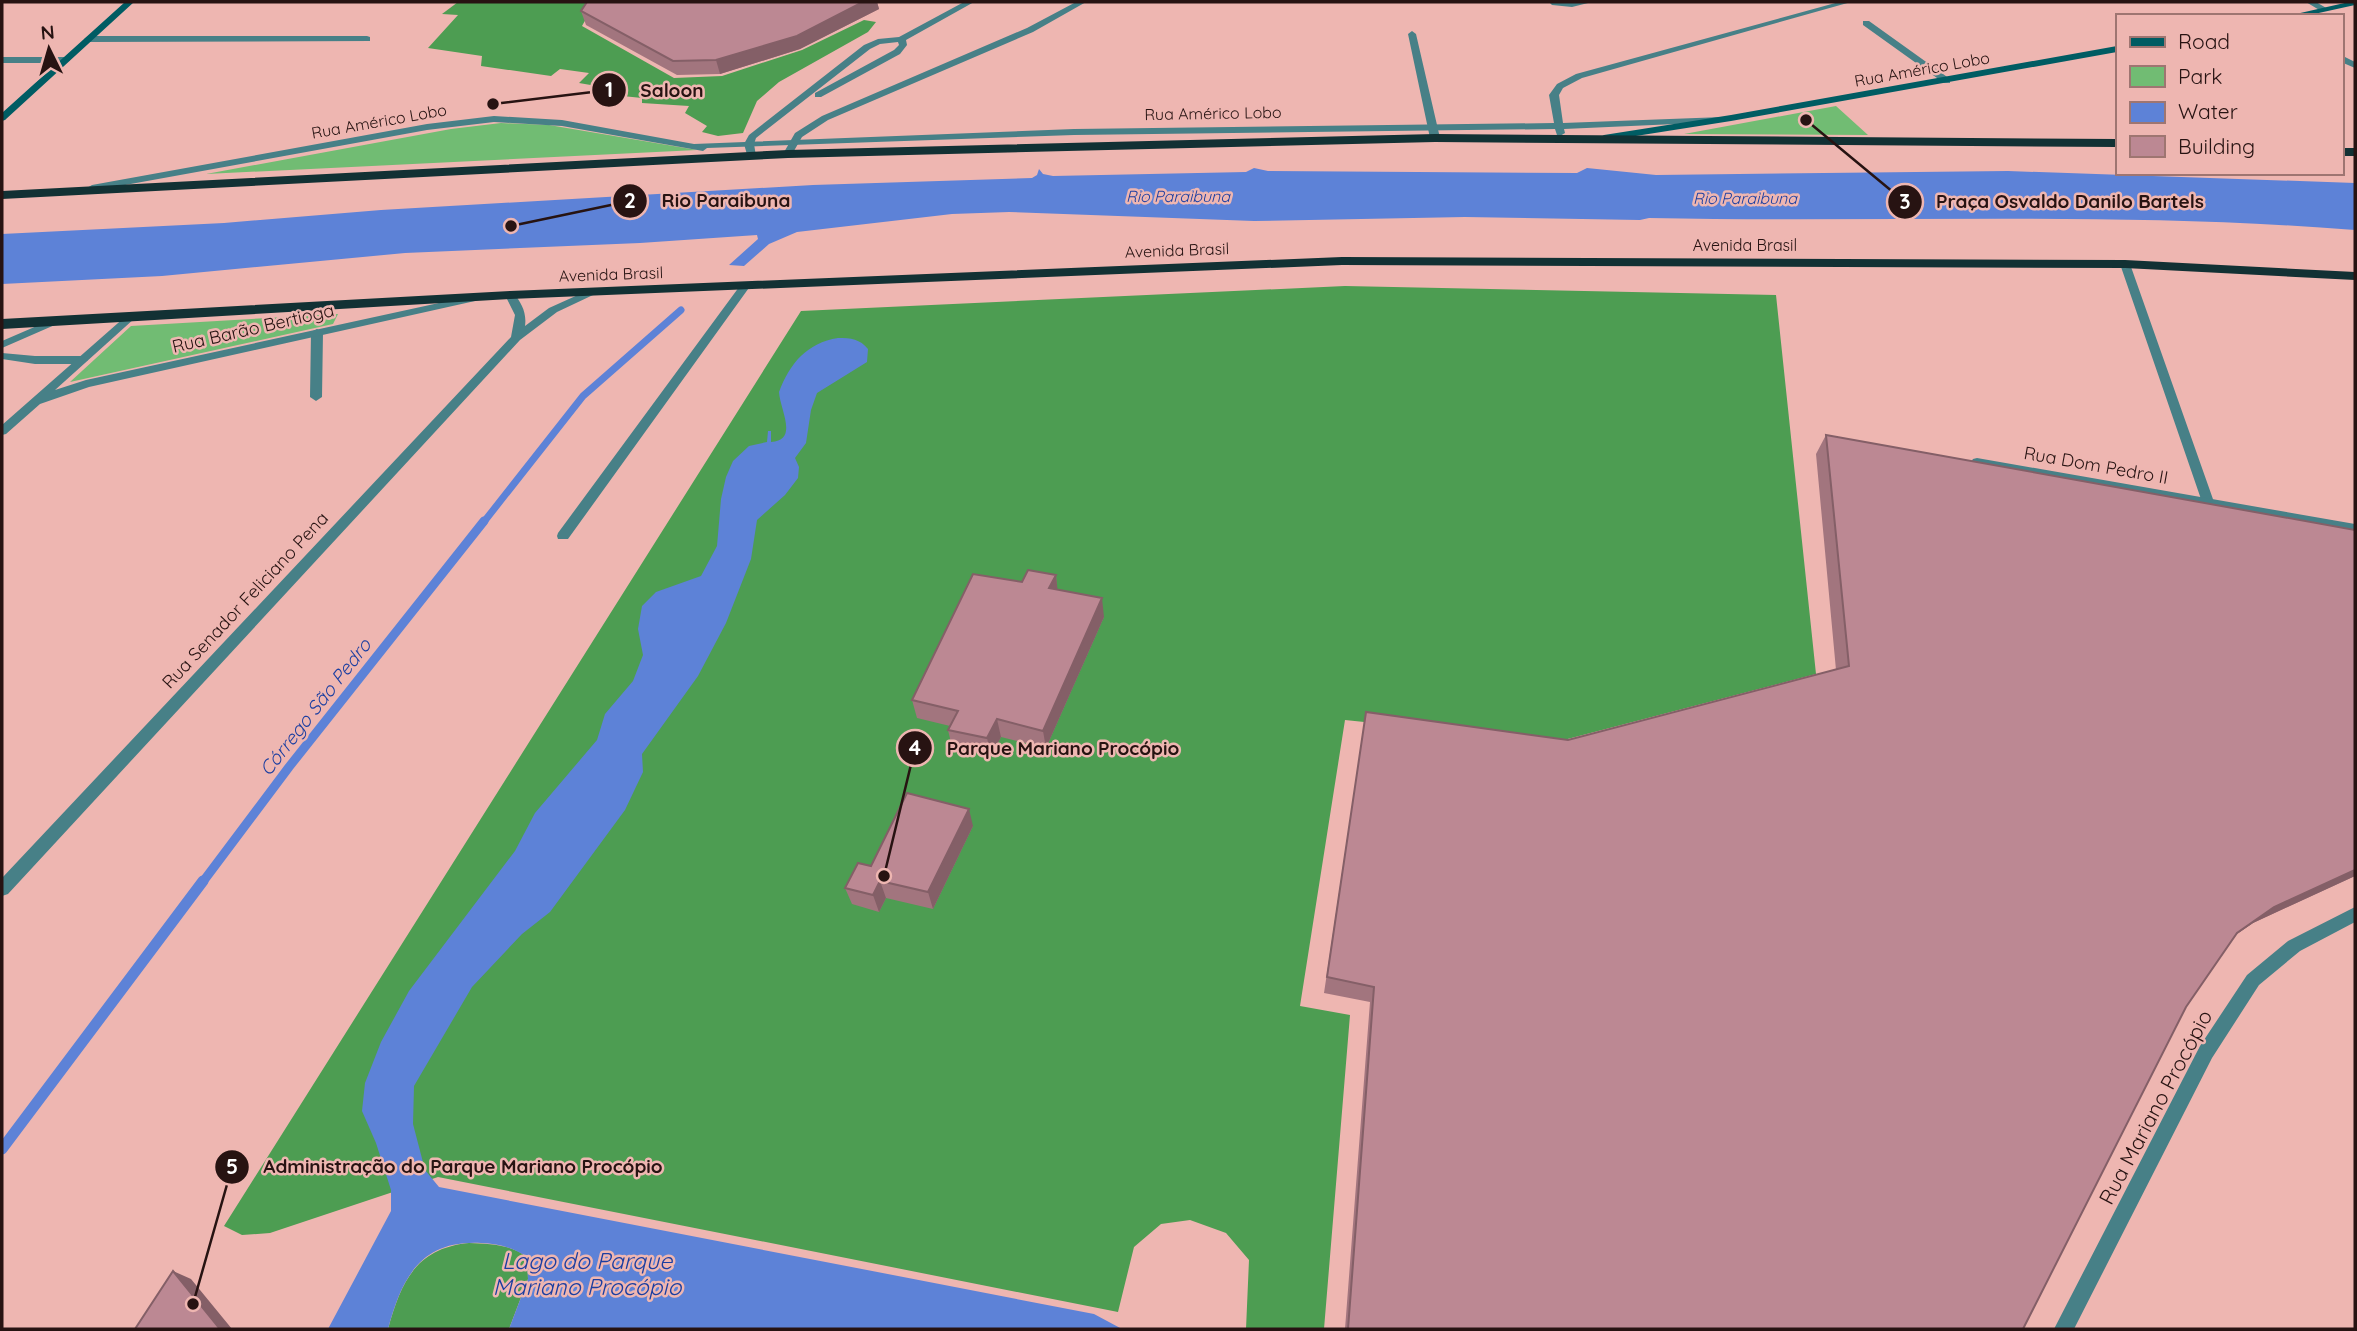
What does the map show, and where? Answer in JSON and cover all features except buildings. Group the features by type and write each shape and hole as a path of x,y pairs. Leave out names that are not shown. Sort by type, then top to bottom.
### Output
{"highway":[{"path":"2,195 790,148 1434,132 1560,132 1604,138 2116,143"},
{"name":"Avenida Brasil","path":"2,324 483,296 1342,261 2124,264 2355,276"}],"main road":[{"path":"2,118 130,2"},
{"path":"2300,14 2355,3"},
{"name":"Rua Américo Lobo","path":"1604,138 1947,81 2116,49"}],"street":[{"path":"748,152 752,137 867,47 878,41 901,39 970,2"},
{"path":"790,148 805,128 1030,30 1082,2"},
{"path":"1552,3 1572,5 1588,2"},
{"path":"1560,132 1554,95 1560,86 1600,70 1847,2"},
{"path":"2309,2 2324,9"},
{"path":"1866,23 1947,81"},
{"path":"1412,34 1434,132"},
{"path":"88,39 367,39"},
{"path":"786,112 897,52 903,45 901,39"},
{"path":"2,60 66,60"},
{"name":"Rua Américo Lobo","path":"1560,132 1731,118"},
{"name":"Rua Américo Lobo","path":"68,193 427,127 494,119 562,123 748,152"},
{"path":"2124,264 2208,502"},
{"path":"563,536 746,285"},
{"name":"Rua Senador Feliciano Pena","path":"2,889 516,338 553,310 589,293"},
{"path":"510,295 522,312 523,322 516,338"},
{"name":"Rua Barão Bertioga","path":"33,402 86,384 483,296"},
{"path":"2,432 130,318"},
{"path":"2,345 52,321"},
{"path":"316,397 317,332"},
{"path":"2,356 35,360"},
{"path":"2,368 35,360"},
{"path":"2,362 82,360"},
{"name":"Rua Dom Pedro II","path":"1965,460 2355,529"},
{"name":"Rua Mariano Procópio","path":"2064,1329 2206,1052 2253,980 2294,946 2355,914"}],"green space":[{"path":"458,2 604,2 592,8 582,26 674,78 722,76 802,50 864,20 876,22 868,32 779,82 757,101 743,133 718,136 702,132 707,126 685,113 689,106 642,103 642,98 603,94 608,88 579,83 589,73 560,69 551,76 481,66 482,56 428,48 458,15 442,14"},
{"path":"1836,106 1868,135 1684,134"},
{"path":"501,123 549,125 697,150 206,174 451,129"},
{"path":"1345,286 1776,295 1816,674 1556,742 1345,720 1300,1006 1350,1015 1324,1329 1246,1329 1249,1260 1226,1233 1190,1220 1161,1224 1134,1247 1118,1312 438,1177 270,1233 242,1235 224,1226 801,311"},
{"path":"338,314 333,324 70,382 131,326"},
{"path":"469,1243 507,1247 527,1257 528,1279 509,1329 388,1329 405,1282 414,1270 436,1252"}],"water":[{"name":"Rio Paraibuna","path":"1254,168 1268,171 1577,173 1587,168 1656,175 2008,171 2355,183 2355,230 2267,224 2090,219 1640,220 1465,217 1254,221 1009,212 952,214 797,232 769,244 744,266 729,265 758,239 757,235 405,253 162,276 2,284 2,234 224,223 381,210 813,185 1032,178 1037,175 1039,169 1043,174 1053,176 1246,172"},
{"name":"Lago do Parque Mariano Procópio","path":"838,338 862,343 868,349 867,362 817,393 811,410 806,443 795,458 799,467 798,478 785,495 757,520 751,559 726,623 698,676 642,754 643,772 625,810 550,912 522,934 472,987 414,1086 413,1124 425,1170 439,1187 1094,1314 1122,1329 509,1329 528,1279 527,1257 505,1247 481,1243 443,1248 417,1265 400,1293 388,1329 328,1329 391,1211 391,1190 376,1143 362,1111 365,1083 381,1042 409,991 515,851 535,813 597,740 605,714 633,681 643,655 638,629 642,606 656,592 701,576 717,546 721,499 733,461 749,446 767,442 768,431 771,431 771,442 784,436 786,423 779,392 788,372 801,356 817,344"}],"waterway":[{"name":"Córrego São Pedro","path":"483,523 583,396 681,310"},
{"name":"Córrego São Pedro","path":"202,883 289,767 484,521"},
{"name":"Córrego São Pedro","path":"2,1149 203,881"}],"place":[{"name":"Saloon","path":"493,104"},
{"name":"Praça Osvaldo Danilo Bartels","path":"1806,120"},
{"name":"Rio Paraibuna","path":"511,226"},
{"name":"Parque Mariano Procópio","path":"884,876"},
{"name":"Administração do Parque Mariano Procópio","path":"193,1304"}]}
